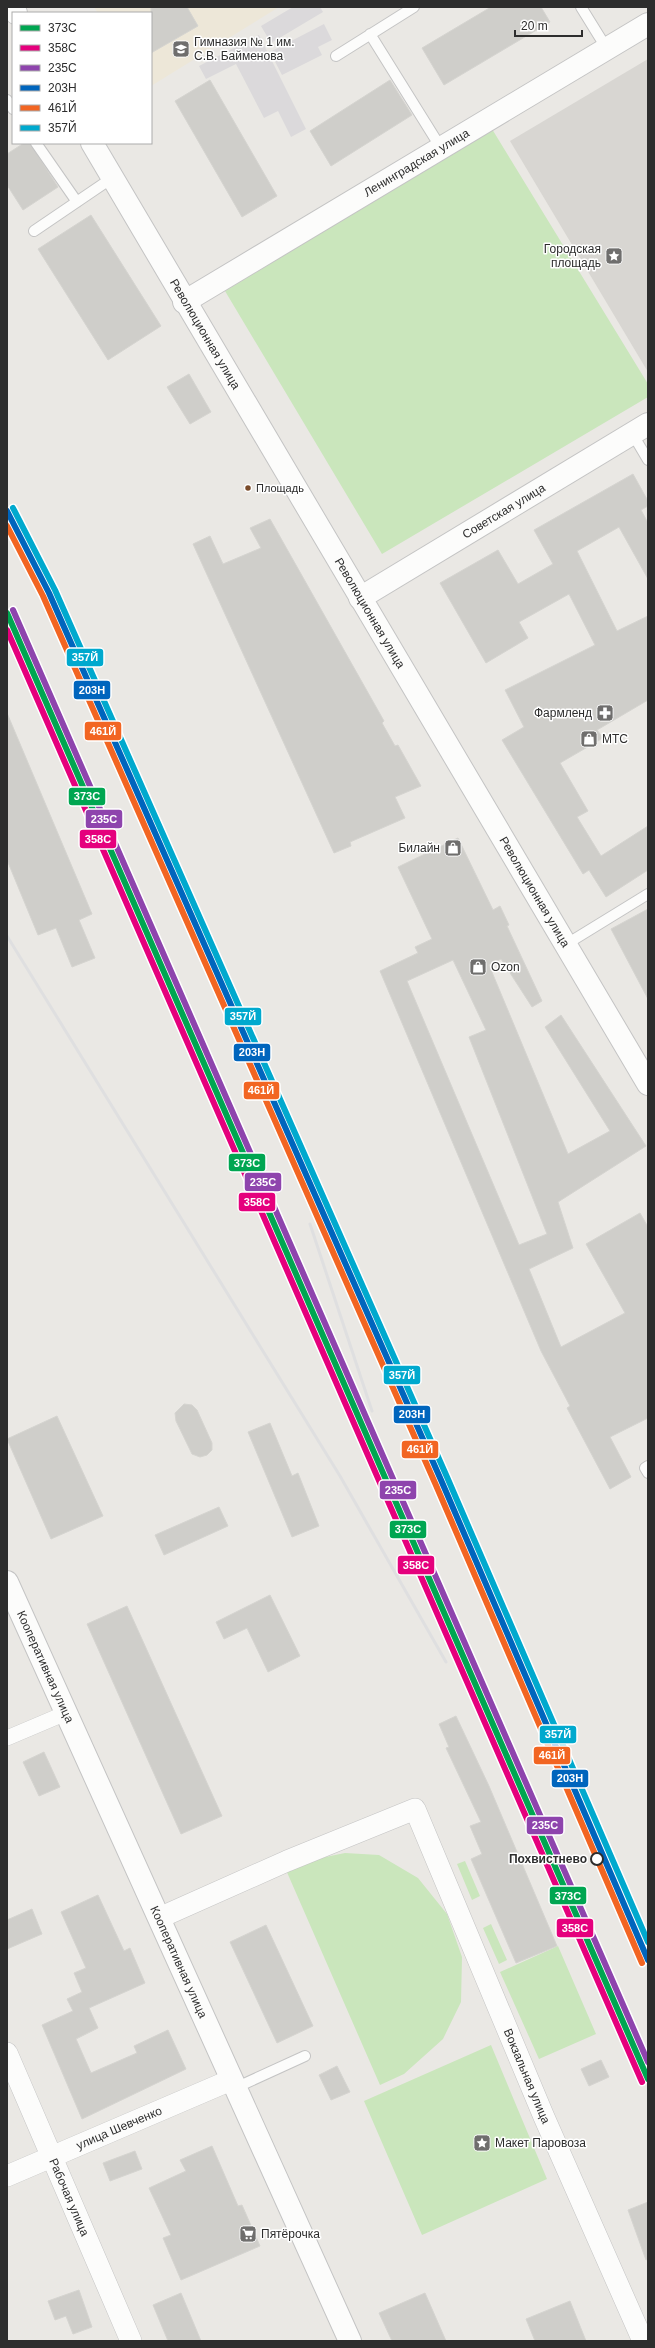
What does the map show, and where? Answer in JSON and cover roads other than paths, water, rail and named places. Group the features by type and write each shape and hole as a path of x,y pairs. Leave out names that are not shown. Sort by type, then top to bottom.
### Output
{"street":[{"name":"Ленинградская улица","path":"184,302 648,24"},
{"name":"Революционная улица","path":"93,144 184,302 648,1084"},
{"name":"Советская улица","path":"360,598 640,428"},
{"name":"Кооперативная улица","path":"7,1582 350,2341"},
{"path":"7,1738 66,1713"},
{"name":"Вокзальная улица","path":"159,1918 287,1861 415,1809 544,2117 643,2341"},
{"name":"Рабочая улица","path":"7,2053 132,2341"},
{"name":"улица Шевченко","path":"7,2176 233,2084"}],"lane":[{"path":"336,56 414,7"},
{"path":"581,7 607,49"},
{"path":"370,34 441,148"},
{"path":"37,144 77,202"},
{"path":"34,231 112,178"},
{"path":"640,428 648,460"},
{"path":"565,945 648,894"},
{"path":"648,1466 645,1468 648,1473"},
{"path":"233,2084 305,2056"}],"railway":[{"path":"7,936 340,1476 446,1662"},
{"path":"310,1224 372,1411"}],"place":[{"name":"Гимназия № 1 им. С.В. Байменова","path":"181,49"},
{"name":"Городская площадь","path":"614,256"},
{"name":"Площадь","path":"248,488"},
{"name":"Фармленд","path":"605,713"},
{"name":"МТС","path":"589,739"},
{"name":"Билайн","path":"453,848"},
{"name":"Ozon","path":"478,967"},
{"name":"Похвистнево","path":"597,1859"},
{"name":"Макет Паровоза","path":"482,2143"},
{"name":"Пятёрочка","path":"248,2234"}]}
